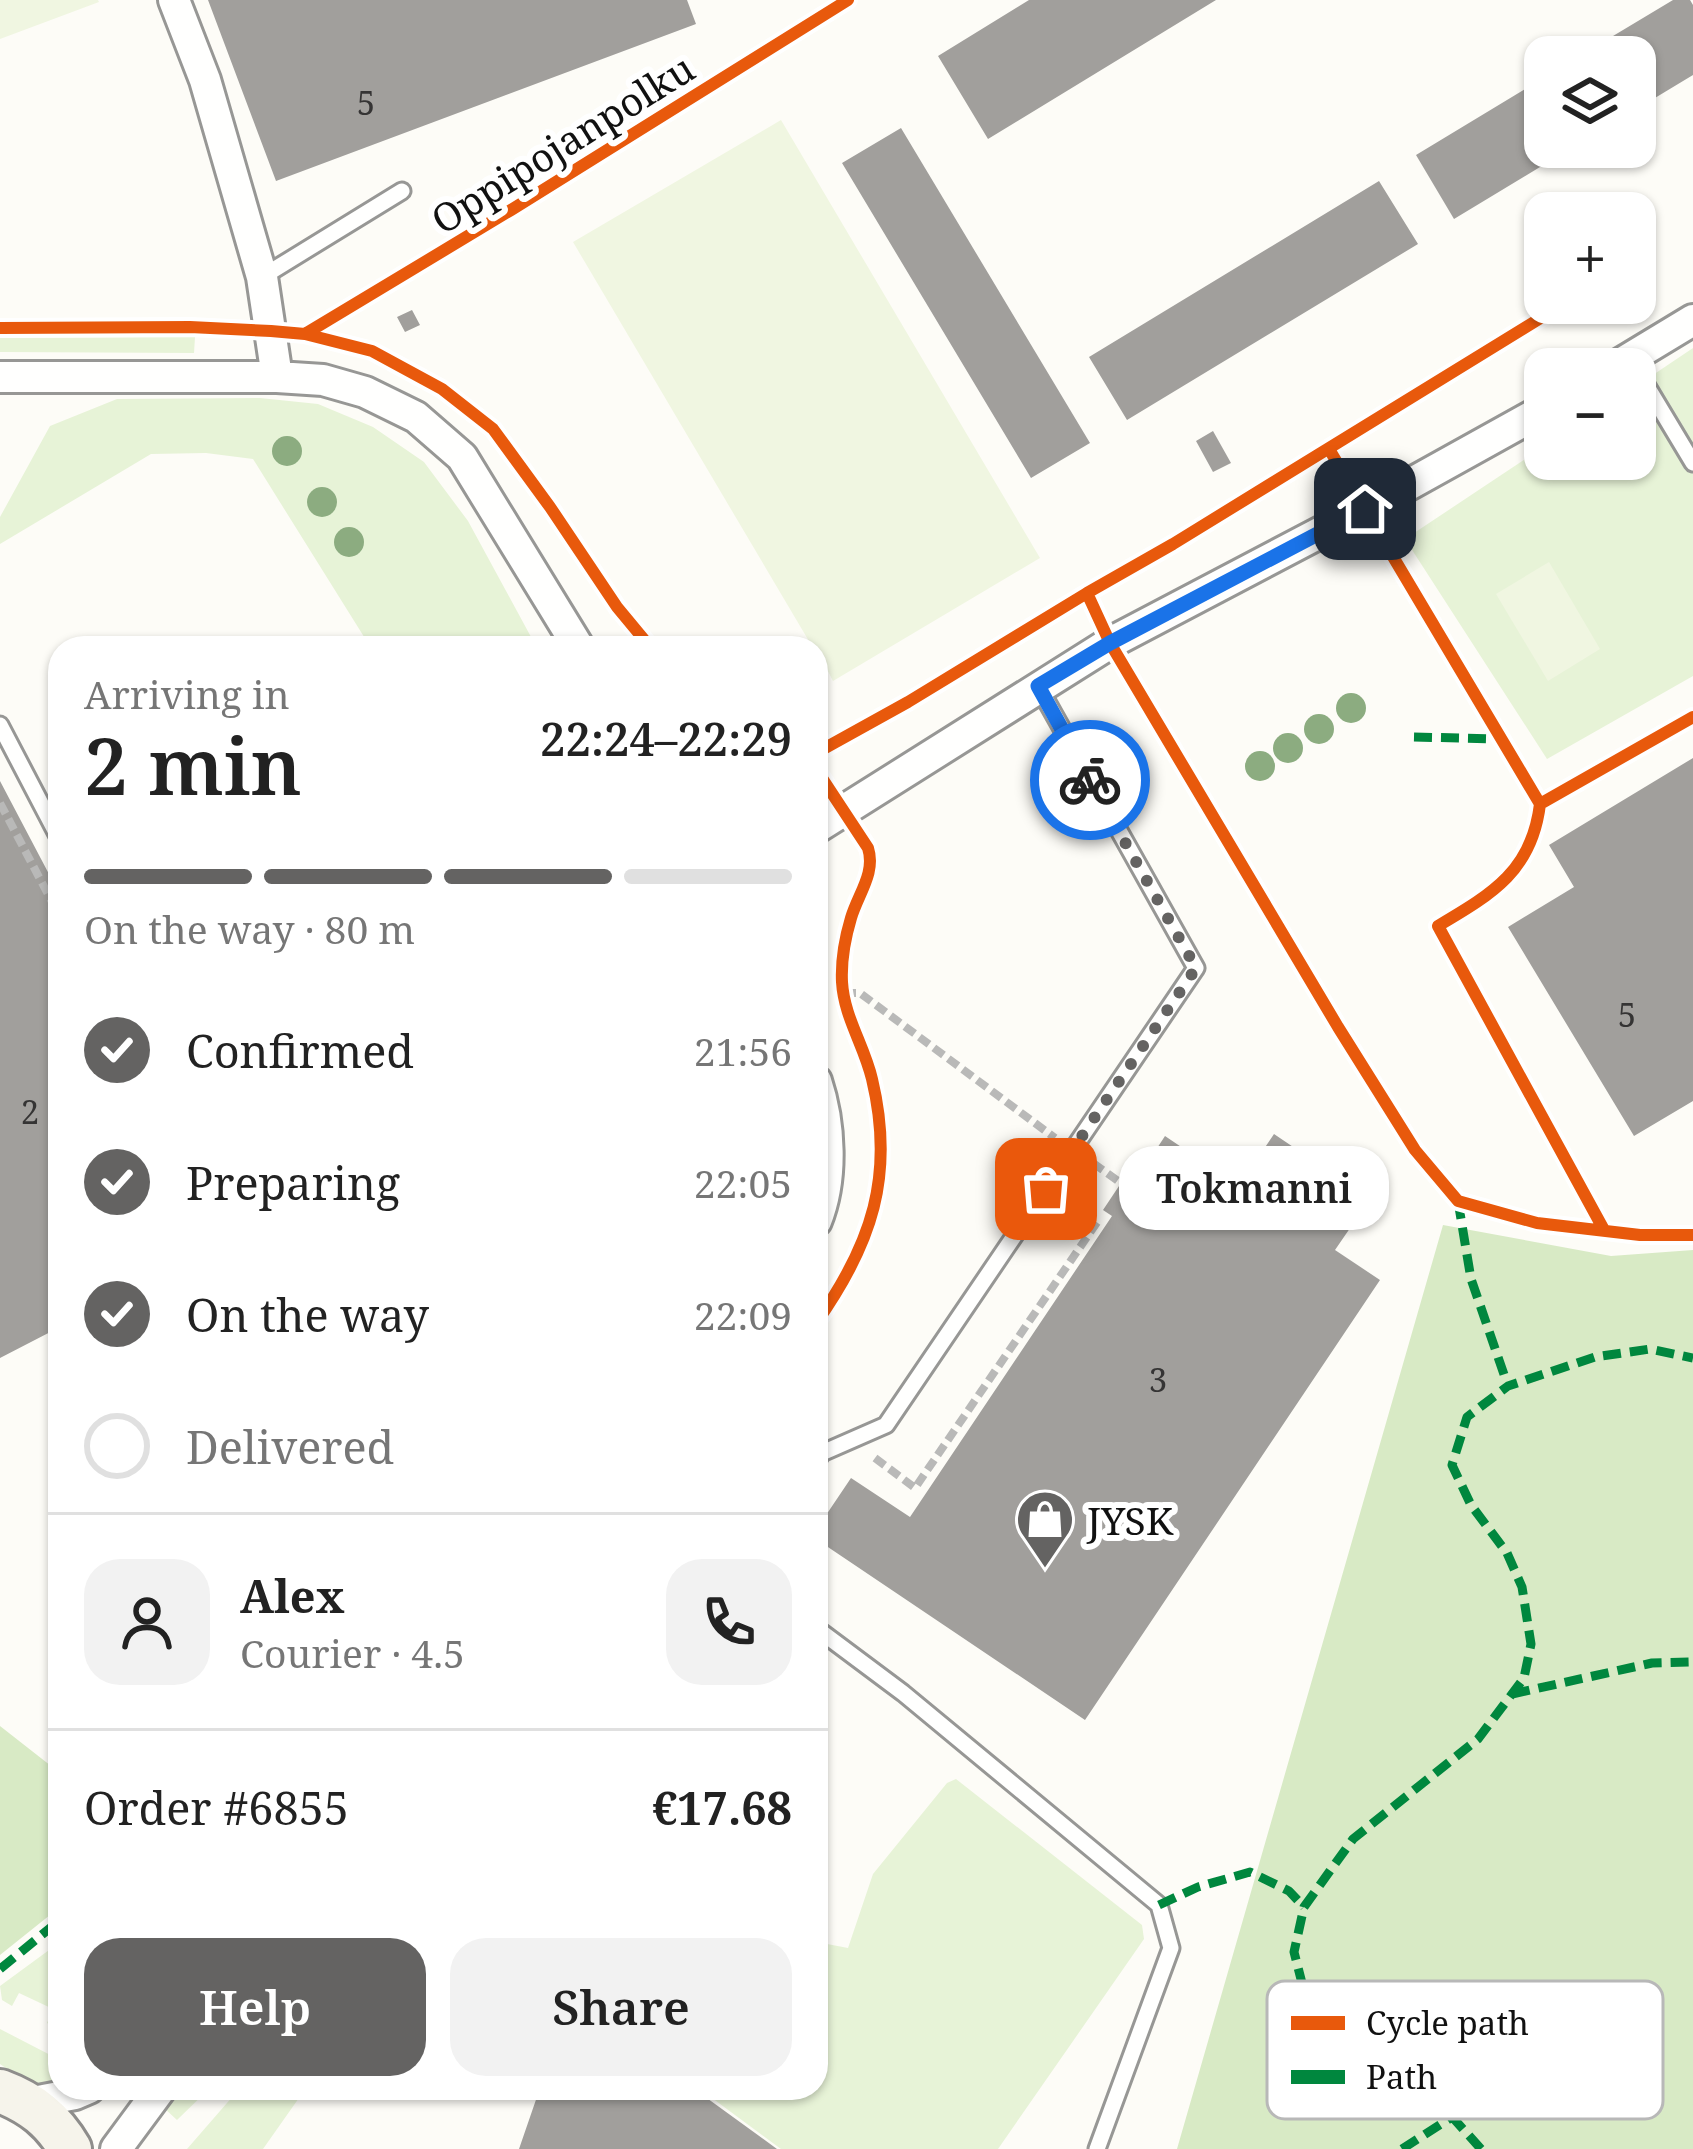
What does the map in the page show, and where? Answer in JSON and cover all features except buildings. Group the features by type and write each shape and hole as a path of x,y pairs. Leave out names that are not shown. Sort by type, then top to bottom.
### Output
{"main road":[{"path":"14,2097 54,2123 70,2149"}],"street":[{"path":"174,0 205,80 262,277 277,377"},
{"path":"1647,348 1693,320"},
{"path":"0,377 277,377 323,380 365,392 416,417 462,457 572,636"},
{"path":"828,820 1110,643 1524,421"},
{"path":"14,2097 48,2095"},
{"path":"116,2149 152,2100"}],"lane":[{"path":"262,277 402,191"},
{"path":"1656,412 1693,463"},
{"path":"828,1450 886,1425 1196,968 1038,686"},
{"path":"0,725 48,817"},
{"path":"828,1637 903,1693 1159,1906 1172,1948 1097,2149"}],"path":[{"path":"0,803 48,894"},
{"path":"844,995 860,993 1120,1183"},
{"path":"852,1440 915,1488 1100,1218"}],"green space":[{"path":"0,0 98,0 99,2 0,39"},
{"path":"781,120 1040,558 833,681 828,671 828,636 806,636 573,242"},
{"path":"195,337 194,353 0,352 0,338"},
{"path":"1693,348 1693,676 1547,759 1405,539 1524,460 1524,480 1656,480 1656,373"},
{"path":"260,398 318,404 373,427 424,462 468,521 530,636 364,636 253,459 206,453 151,454 0,544 0,517 50,426 117,399"},
{"path":"1549,562 1600,649 1548,681 1496,594"},
{"path":"1443,1225 1611,1256 1693,1250 1693,2149 1177,2149"},
{"path":"0,1726 48,1764 48,1917 0,1955"},
{"path":"956,1779 1142,1925 1144,1939 998,2149 781,2149 715,2100 828,2100 828,1944 848,1948 873,1874 947,1783"},
{"path":"48,1951 48,2007 19,1993 12,2006 2,2000 0,1986"},
{"path":"0,2029 48,2054 48,2084 35,2083 0,2064"},
{"path":"170,2100 198,2100 177,2120 164,2108"},
{"path":"230,2100 298,2100 263,2149 187,2149"}],"marked path":[{"path":"1414,737 1501,739"},
{"path":"1458,1201 1471,1279 1508,1386"},
{"path":"1301,1981 1294,1952 1304,1907 1353,1839 1478,1739 1524,1678 1531,1644 1522,1587 1507,1553 1471,1505 1452,1465 1467,1417 1508,1386 1595,1357 1650,1349 1693,1358"},
{"path":"1512,1694 1652,1663 1693,1662"},
{"path":"1159,1905 1198,1887 1250,1872 1289,1891 1304,1907"},
{"path":"0,1969 48,1930"},
{"path":"1402,2149 1449,2119"},
{"path":"1454,2119 1481,2149"}],"cycle path":[{"name":"Oppipojanpolku","path":"305,334 848,0"},
{"path":"828,746 1173,544 1531,324"},
{"path":"0,328 271,331 305,334 372,351 442,389 493,429 641,636"},
{"path":"1329,449 1540,804 1536,827 1518,864 1492,891 1438,926 1604,1230"},
{"path":"1087,593 1110,643 1338,1027 1415,1150 1458,1201 1537,1223 1640,1235 1693,1235"},
{"path":"1540,804 1693,717"},
{"path":"828,787 870,857 847,933 842,982 872,1079 881,1147 874,1207 852,1265 828,1305"}],"way so far":[{"path":"1046,1189 1196,968 1090,780"}],"place":[{"name":"Tokmanni","path":"1046,1189"},
{"name":"JYSK","path":"1045,1570"}],"route":[{"path":"1090,780 1038,686 1365,509"}]}
